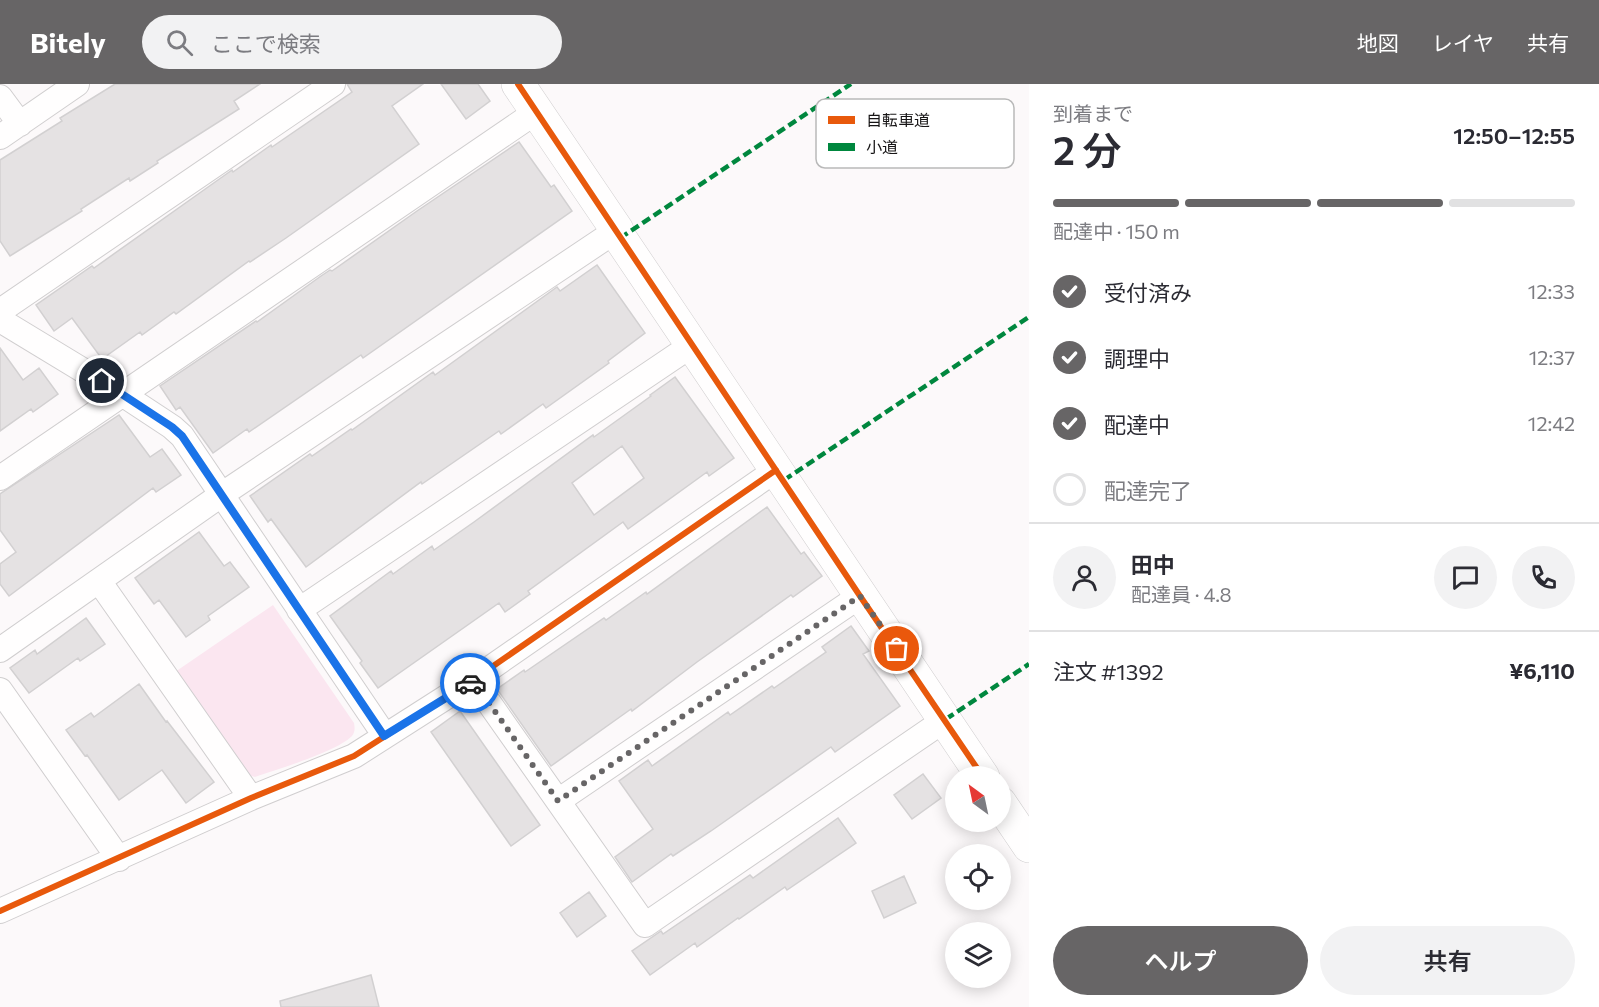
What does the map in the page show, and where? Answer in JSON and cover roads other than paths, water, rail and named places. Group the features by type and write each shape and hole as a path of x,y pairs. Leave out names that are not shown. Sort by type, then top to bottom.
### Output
{"street":[{"path":"0,137 77,84"},
{"path":"0,311 333,84"},
{"path":"518,84 976,766"},
{"path":"0,97 20,124"},
{"path":"0,477 536,111"},
{"path":"0,650 220,495 619,234"},
{"path":"0,320 122,394 182,436 384,736"},
{"path":"299,610 692,345"},
{"path":"0,911 251,798 354,756 473,680 776,471"},
{"path":"99,581 251,798"},
{"path":"558,801 860,596"},
{"path":"473,680 645,925 946,719"},
{"path":"0,690 119,859"},
{"path":"1011,819 1029,846"}]}
